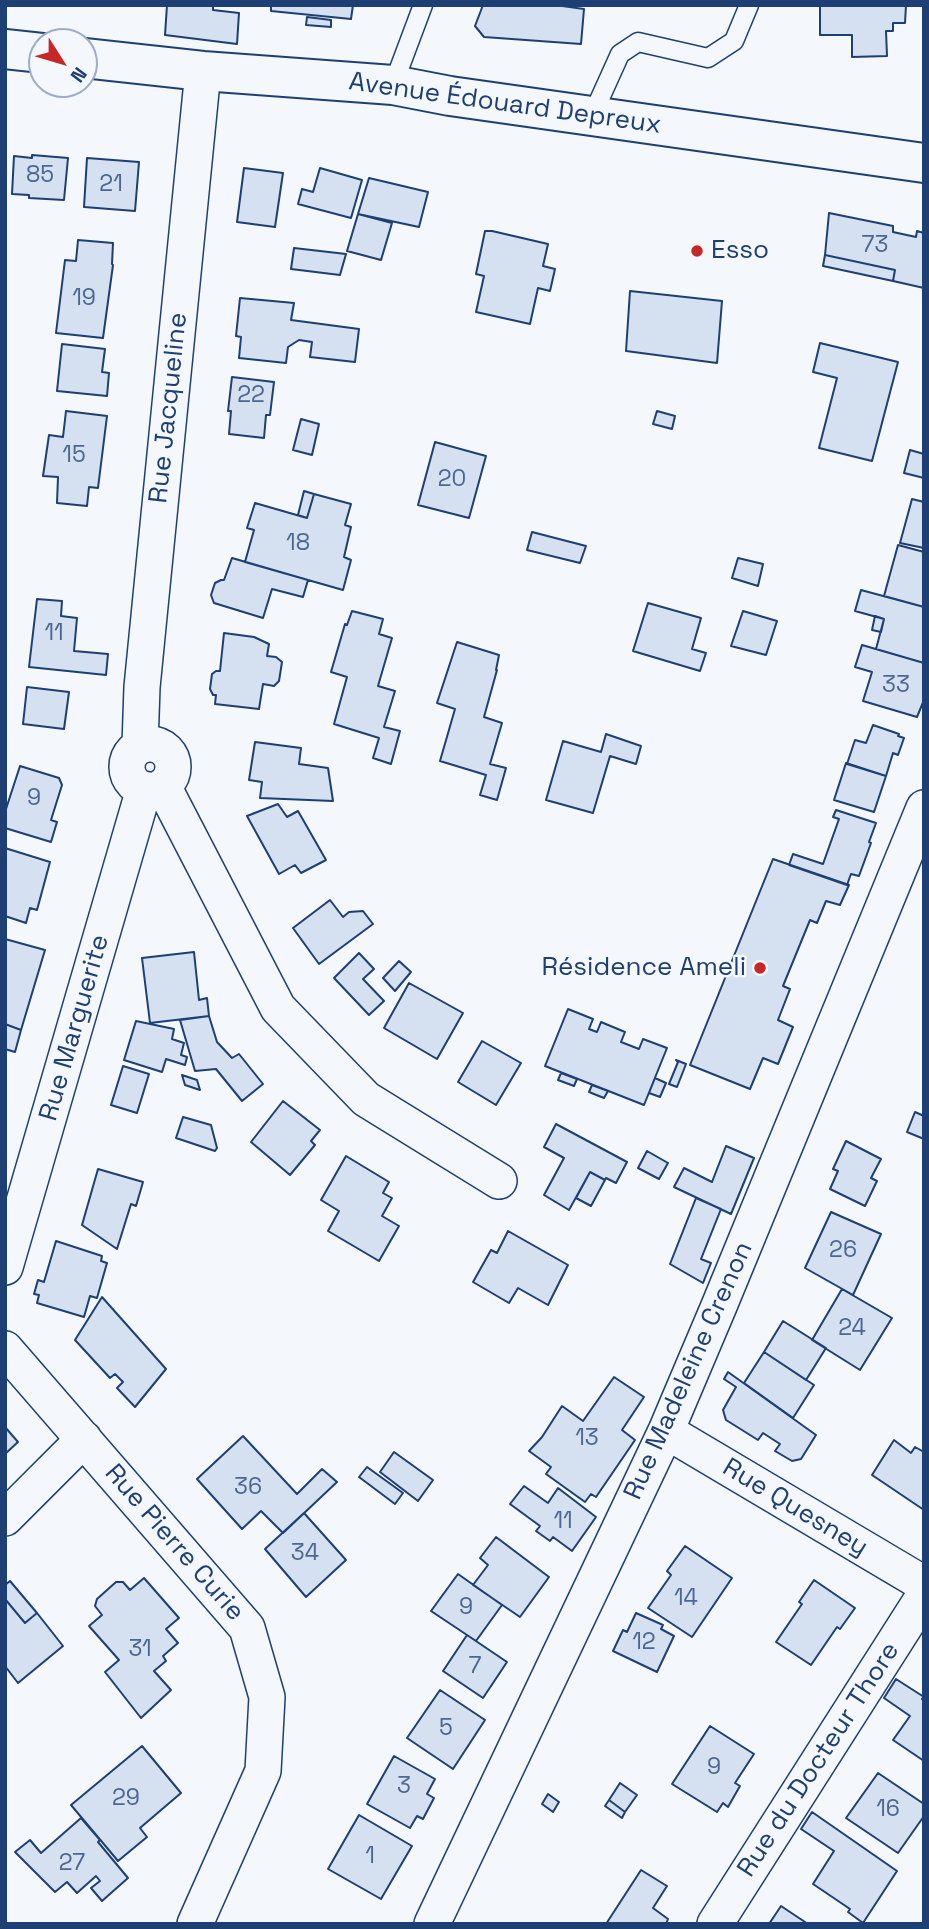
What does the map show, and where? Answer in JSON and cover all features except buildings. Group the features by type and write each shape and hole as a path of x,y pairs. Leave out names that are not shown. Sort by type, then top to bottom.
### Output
{"street":[{"path":"5,49 28,51"},
{"name":"Avenue Édouard Depreux","path":"98,60 203,71 393,85 450,96 924,163"},
{"name":"Rue Jacqueline","path":"140,746 142,687 203,71"},
{"name":"Rue Marguerite","path":"5,1267 153,788 168,781 173,767 168,752 155,744 140,746"},
{"path":"153,788 278,1008 366,1099 499,1181"},
{"name":"Rue Madeleine Crenon","path":"432,1924 666,1432 924,808"},
{"name":"Rue Pierre Curie","path":"5,1349 247,1628 267,1697 263,1771 195,1924"},
{"name":"Rue Quesney","path":"666,1432 924,1584"},
{"path":"5,1518 84,1439"},
{"name":"Rue du Docteur Thore","path":"715,1924 924,1596"}],"lane":[{"path":"393,85 424,5"},
{"path":"592,116 620,54 638,42 708,58 734,41 749,5"}],"place":[{"name":"Esso","path":"697,251"},
{"name":"Résidence Ameli","path":"760,968"}]}
